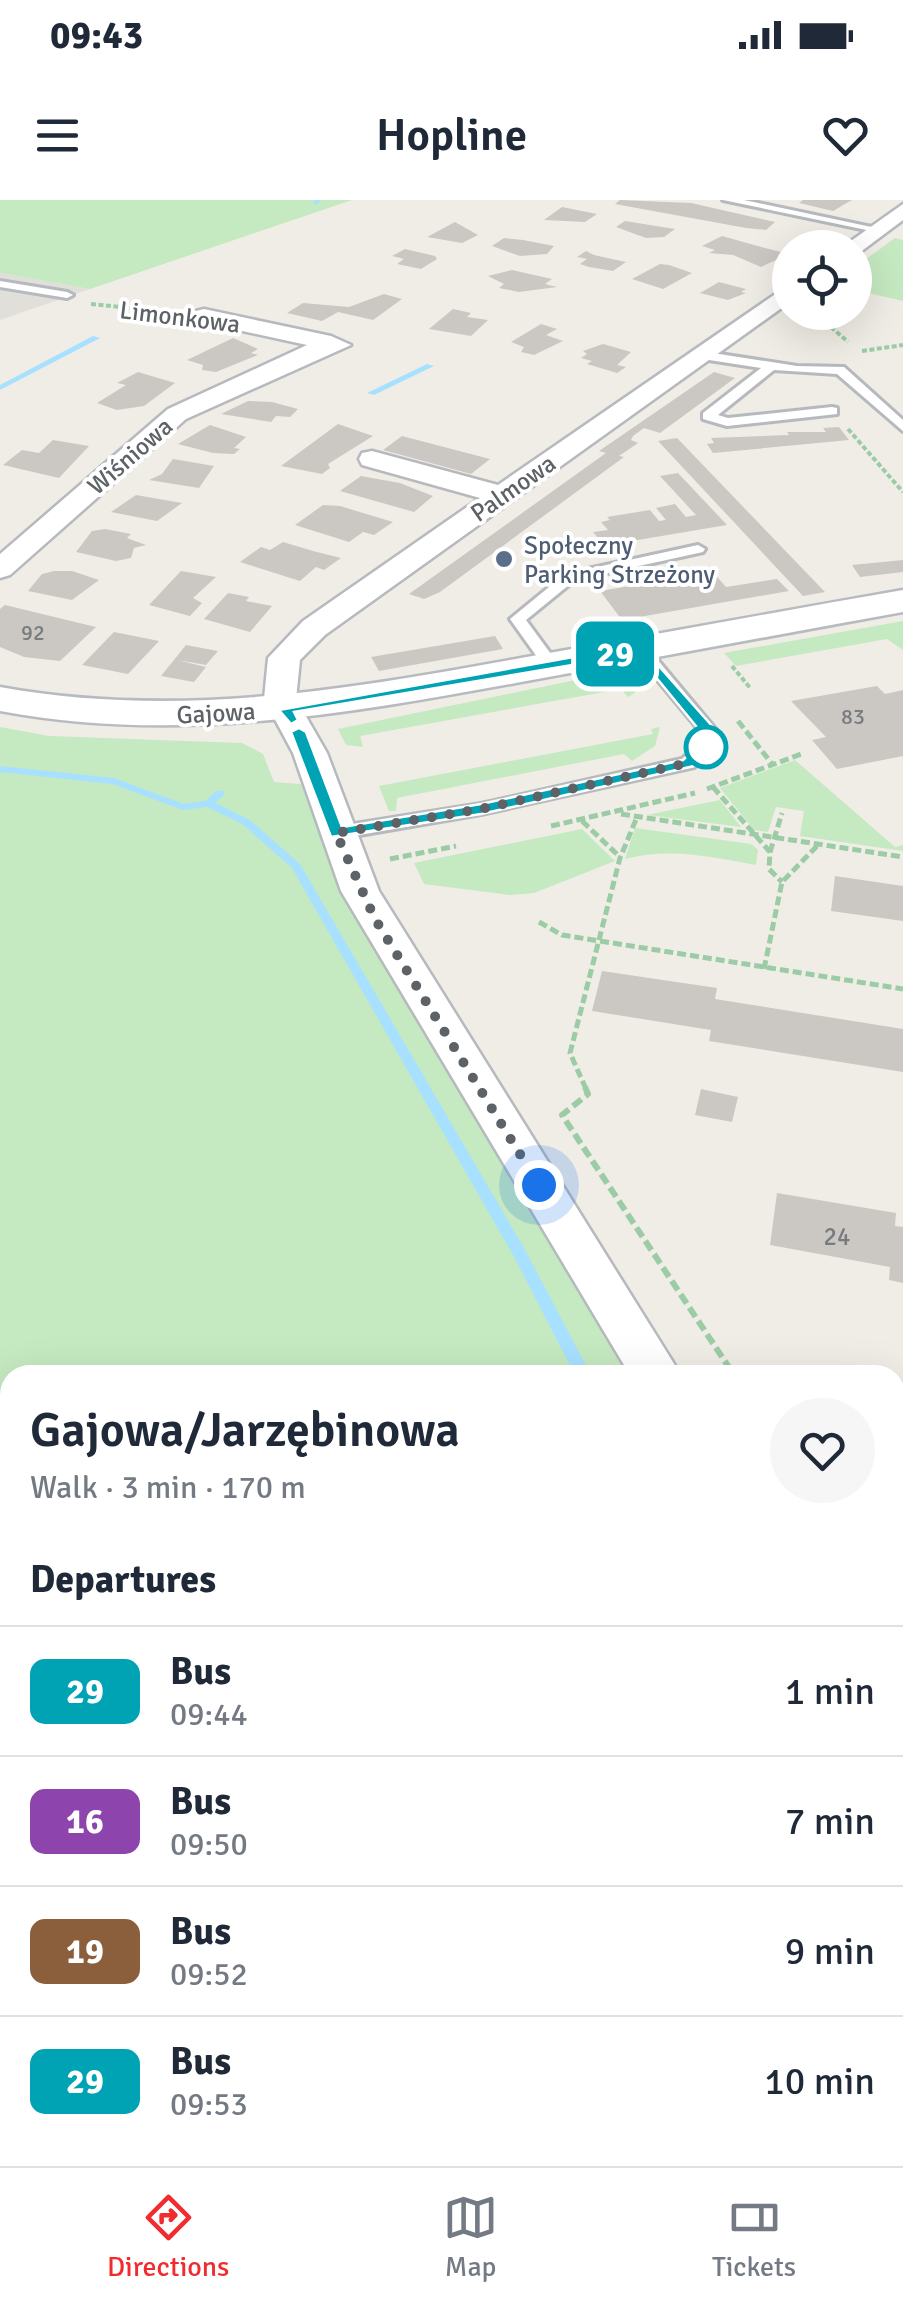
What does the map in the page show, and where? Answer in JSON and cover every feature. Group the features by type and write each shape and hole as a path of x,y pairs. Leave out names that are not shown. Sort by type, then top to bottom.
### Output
{"street":[{"path":"872,232 903,210"},
{"name":"Palmowa","path":"286,710 280,698 279,678 290,649 772,304"},
{"name":"Limonkowa","path":"204,316 360,350"},
{"name":"Wiśniowa","path":"0,569 177,414 331,343"},
{"path":"372,459 502,495"},
{"name":"Gajowa","path":"0,699 114,715 209,716 286,710 903,601"},
{"path":"286,710 317,770 336,833 375,919 650,1365"}],"lane":[{"path":"728,200 876,229"},
{"path":"0,284 66,294"},
{"path":"700,355 770,367 840,370 903,427"},
{"path":"770,367 708,416 727,422 832,411"},
{"path":"551,665 518,618 570,577 698,549"},
{"path":"336,833 481,809 688,763 709,744 708,730 640,649"}],"path":[{"name":"Limonkowa","path":"66,294 124,311 204,316"},
{"path":"832,330 872,362"},
{"path":"862,351 903,346"},
{"path":"713,787 770,852"},
{"path":"782,813 769,869 782,882"},
{"path":"614,814 903,857"},
{"path":"637,817 620,858 570,1054 588,1094 562,1114 727,1365"},
{"path":"581,820 620,858"},
{"path":"764,969 782,882 819,844"},
{"path":"538,922 562,935 903,989"}],"shaded area":[{"path":"0,273 90,289 0,320"}],"green space":[{"path":"0,200 352,200 90,289 0,273"},
{"path":"895,238 903,240 903,301 872,294 872,255"},
{"path":"903,621 903,650 887,639 736,666 724,653"},
{"path":"595,676 616,677 636,692 628,697 621,689 360,736 363,747 346,745 338,729"},
{"path":"0,727 49,736 242,743 263,754 274,782 301,784 343,893 625,1365 0,1365"},
{"path":"660,727 655,746 632,761 624,754 397,798 396,811 389,811 379,786 653,734 651,729"},
{"path":"795,760 895,847 903,845 903,851 800,836 804,811 776,807 768,832 754,830 720,788"},
{"path":"720,800 741,827 647,815"},
{"path":"635,828 751,844 758,850 756,865 674,854 625,859"},
{"path":"582,829 615,861 534,893 510,895 424,884 414,863"}],"building":[{"path":"620,200 691,203 775,222 766,230 746,228 615,204"},
{"path":"852,200 833,211 799,203"},
{"path":"562,207 597,214 585,222 544,220"},
{"path":"625,221 675,229 664,237 646,238 616,227"},
{"path":"455,222 478,235 462,243 427,237"},
{"path":"722,236 772,249 772,262 761,267 733,255 709,253 715,250 702,246"},
{"path":"504,238 554,246 547,254 520,256 492,246"},
{"path":"405,249 437,259 421,269 397,264 404,259 392,256"},
{"path":"586,251 626,262 613,271 589,267 580,264 587,259 577,257"},
{"path":"660,264 692,273 663,289 632,279"},
{"path":"512,270 552,279 545,284 557,287 519,292 499,288 504,284 488,276"},
{"path":"719,282 746,289 741,292 746,293 728,300 700,293"},
{"path":"384,294 402,299 373,320 338,312 322,321 287,313 303,303 349,307"},
{"path":"453,309 471,313 467,317 488,320 471,336 429,329"},
{"path":"541,324 557,329 546,335 563,341 534,355 521,352 524,347 511,342"},
{"path":"233,338 258,349 251,353 258,355 216,372 202,370 203,365 187,360"},
{"path":"603,344 631,352 617,365 626,367 617,373 587,364 592,361 581,358 587,354 583,351"},
{"path":"138,372 175,383 144,406 117,410 97,403 126,385 117,383"},
{"path":"714,372 735,378 660,433 644,428 631,440 638,443 619,456 624,457 440,592 424,599 409,594 606,453 599,451"},
{"path":"248,401 298,409 290,417 276,416 271,422 221,414"},
{"path":"338,424 373,436 328,464 330,468 322,474 281,466"},
{"path":"210,425 246,437 234,448 240,449 234,454 213,453 178,444"},
{"path":"839,427 849,440 713,453 707,444 714,443 711,438 826,432 823,428"},
{"path":"402,436 490,459 471,474 383,450"},
{"path":"677,438 825,592 803,596 658,441"},
{"path":"53,440 89,446 59,478 3,465 22,450 39,453"},
{"path":"173,459 214,466 199,488 149,480 162,474"},
{"path":"678,473 727,525 614,544 603,544 593,532 608,530 601,522 610,520 607,517 650,510 659,521 666,520 656,508 675,504 686,517 696,515 660,476"},
{"path":"361,476 400,483 433,496 414,512 340,491"},
{"path":"136,495 182,503 157,521 111,512"},
{"path":"323,505 340,506 393,522 374,535 363,532 349,542 295,525"},
{"path":"92,531 131,534 127,538 146,545 134,548 131,558 116,561 76,552"},
{"path":"283,542 341,558 324,570 316,567 300,581 240,562 261,547 270,550"},
{"path":"903,560 903,572 860,577 852,565"},
{"path":"72,571 99,580 72,600 28,591 42,574"},
{"path":"181,571 216,577 193,598 202,603 190,616 149,605"},
{"path":"713,572 726,587 777,579 789,591 622,620 600,591"},
{"path":"228,593 272,606 250,632 204,619"},
{"path":"5,605 96,627 60,661 24,657 0,647 0,609"},
{"path":"114,632 159,641 128,674 82,665"},
{"path":"495,636 503,649 379,671 371,657"},
{"path":"186,645 218,651 206,665 177,660 206,667 194,682 161,676"},
{"path":"877,686 885,694 903,690 903,756 837,769 812,740 826,737 791,701"},
{"path":"835,876 903,886 903,921 831,911"},
{"path":"602,971 717,988 715,999 903,1029 903,1072 709,1041 711,1030 592,1011"},
{"path":"701,1089 738,1097 732,1122 695,1115"},
{"path":"777,1193 896,1213 895,1226 903,1227 903,1283 889,1280 890,1267 770,1245"}],"waterway":[{"path":"0,388 96,338"},
{"path":"371,393 430,366"},
{"path":"0,769 114,781 183,807 208,804"},
{"path":"208,804 220,793"},
{"path":"208,804 246,822 296,866 519,1252 578,1365"}],"bus line":[{"name":"29","path":"291,720 286,710 640,649 708,730 709,744 688,763 481,809 336,833 317,770 299,732"}],"place":[{"name":"Społeczny Parking Strzeżony","path":"504,559"}],"route":[{"path":"539,1185 375,919 336,833 481,809 688,763 709,744 706,747"}]}
